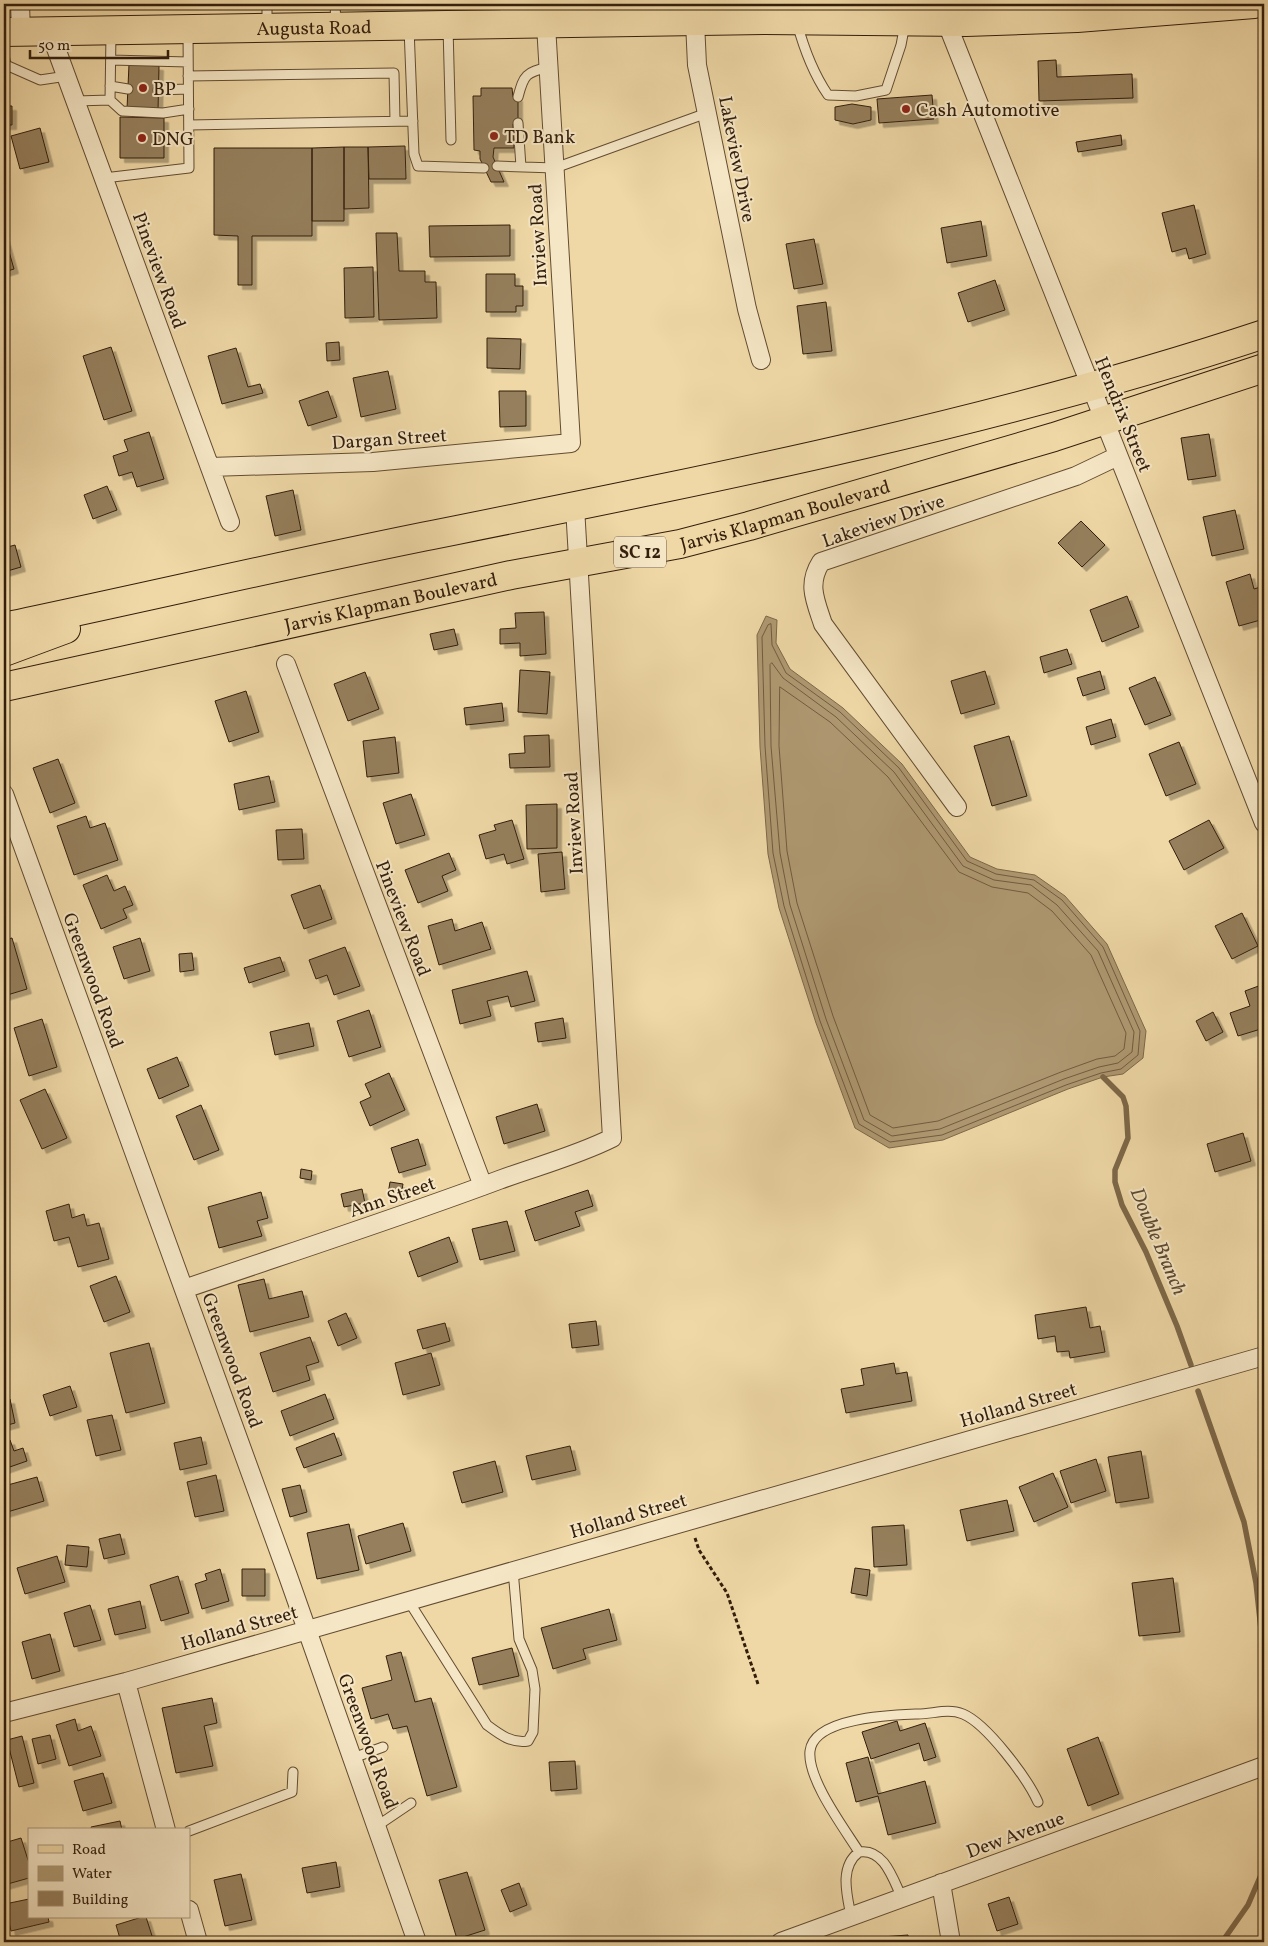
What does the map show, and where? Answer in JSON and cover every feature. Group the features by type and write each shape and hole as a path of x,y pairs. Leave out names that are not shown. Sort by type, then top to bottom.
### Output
{"main road":[{"name":"Augusta Road","path":"12,32 188,29 267,16 336,15 409,25 448,24 505,14 546,25 710,16 797,20 946,21 1077,18 1157,8 1254,4"},
{"path":"4,627 348,552 575,506 987,414 1090,386 1264,334"},
{"name":"Jarvis Klapman Boulevard","path":"4,687 579,562 680,544 936,473 1264,368"},
{"path":"4,652 176,591"}],"street":[{"path":"12,32 20,4"},
{"name":"Lakeview Drive","path":"710,16 698,65 746,309 760,360"},
{"name":"Hendrix Street","path":"946,21 1118,456 1261,805 1264,823"},
{"name":"Inview Road","path":"546,25 571,443"},
{"name":"Pineview Road","path":"50,32 230,522"},
{"name":"Dargan Street","path":"210,468 373,462 571,443"},
{"name":"Lakeview Drive","path":"957,807 823,624 814,598 813,574 821,562 1076,476 1118,456"},
{"name":"Inview Road","path":"575,506 612,1138"},
{"name":"Pineview Road","path":"286,664 483,1186"},
{"name":"Greenwood Road","path":"4,794 353,1758 417,1942"},
{"name":"Ann Street","path":"184,1289 376,1225 589,1150 612,1138"},
{"name":"Holland Street","path":"4,1713 126,1682 1264,1356"},
{"path":"126,1682 165,1828"},
{"name":"Dew Avenue","path":"781,1942 1264,1766"},
{"path":"940,1883 951,1942"},
{"path":"190,1914 198,1942"}],"lane":[{"path":"797,20 803,46 817,79 828,95 856,96 886,90 901,45 906,20"},
{"path":"448,24 451,140"},
{"path":"409,25 414,154 418,166 484,168"},
{"path":"104,178 189,168 188,29"},
{"path":"110,100 111,30"},
{"path":"4,55 6,65 40,80 67,76"},
{"path":"110,60 188,62"},
{"path":"518,97 522,80 529,72 548,67"},
{"path":"188,76 394,73 395,121"},
{"path":"110,86 128,89"},
{"path":"158,90 188,89"},
{"path":"76,100 110,100 122,111 163,113 188,109"},
{"path":"497,166 555,168 707,113"},
{"path":"189,125 413,121"},
{"path":"518,124 521,167"},
{"path":"408,1600 487,1725 505,1737 520,1743 528,1741 534,1732 535,1689 532,1670 519,1639 513,1570"},
{"path":"859,1852 830,1807 816,1776 810,1752 812,1744 819,1734 833,1727 877,1716 945,1711 960,1712 976,1721 1025,1776 1038,1802"},
{"path":"353,1758 383,1747"},
{"path":"190,1831 292,1792 293,1772"},
{"path":"377,1826 410,1803"},
{"path":"851,1916 846,1879 847,1867 852,1857 859,1852 872,1852 884,1861 902,1898"}],"path":[{"path":"688,1520 699,1550 728,1592 758,1684"}],"water":[{"path":"766,616 777,620 776,643 790,669 843,708 902,764 970,857 997,869 1035,875 1065,896 1107,944 1146,1031 1143,1058 1123,1074 1103,1077 1068,1089 943,1140 889,1148 855,1128 816,1023 779,908 768,854 760,747 757,635"}],"building":[{"path":"1056,60 1057,77 1132,74 1133,98 1039,101 1038,61"},
{"path":"129,64 159,66 158,111 127,109"},
{"name":"TD Bank","path":"481,88 512,88 513,97 518,97 518,123 513,124 514,148 494,148 493,157 504,182 491,182 480,159 480,151 474,150 473,96 481,96"},
{"name":"Cash Automotive","path":"932,95 934,119 879,123 877,99"},
{"path":"852,104 871,107 871,120 853,124 835,120 835,107"},
{"path":"4,106 12,106 12,125 4,125"},
{"name":"DNG","path":"120,117 164,118 164,158 120,158"},
{"path":"40,128 49,162 20,169 11,136"},
{"path":"1121,135 1122,145 1078,152 1076,142"},
{"path":"405,146 406,179 369,179 368,147"},
{"path":"344,147 344,221 312,221 312,148"},
{"path":"344,147 368,147 369,208 344,209"},
{"path":"214,148 312,148 312,236 252,236 252,285 238,285 238,236 214,235"},
{"path":"1194,205 1206,254 1189,259 1186,248 1172,252 1162,213"},
{"path":"981,221 987,256 947,263 941,228"},
{"path":"510,225 510,256 430,257 429,226"},
{"path":"376,233 397,233 399,271 425,271 425,282 436,282 437,318 379,320"},
{"path":"4,234 14,269 4,272"},
{"path":"814,239 823,284 794,289 786,244"},
{"path":"373,267 374,317 345,318 344,268"},
{"path":"486,274 515,274 515,286 523,286 523,306 516,306 516,312 486,312"},
{"path":"995,280 1005,310 968,322 958,293"},
{"path":"826,302 832,351 803,354 797,306"},
{"path":"487,338 521,339 520,369 487,368"},
{"path":"339,342 340,360 327,361 326,343"},
{"path":"111,347 132,411 104,420 83,356"},
{"path":"236,348 248,387 260,384 263,393 222,404 208,356"},
{"path":"388,371 396,409 361,417 353,378"},
{"path":"328,391 337,417 308,426 299,401"},
{"path":"499,391 526,391 526,426 500,427"},
{"path":"149,432 164,479 137,487 132,472 119,476 113,456 128,451 124,440"},
{"path":"1209,434 1216,476 1188,480 1181,438"},
{"path":"107,486 117,510 93,519 84,495"},
{"path":"293,490 301,530 275,536 266,496"},
{"path":"1235,510 1244,549 1212,556 1203,517"},
{"path":"1081,521 1105,545 1082,567 1058,543"},
{"path":"15,545 21,567 4,572 4,548"},
{"path":"1250,574 1254,589 1264,586 1264,619 1239,626 1226,582"},
{"path":"1127,596 1139,627 1102,642 1090,610"},
{"path":"544,612 546,654 520,656 520,643 500,644 500,629 516,628 515,613"},
{"path":"454,629 458,645 434,650 430,634"},
{"path":"1067,649 1072,664 1044,673 1040,657"},
{"path":"520,670 550,672 547,714 518,712"},
{"path":"985,671 995,704 961,714 951,681"},
{"path":"1100,671 1105,689 1083,696 1077,678"},
{"path":"365,672 379,709 348,721 334,684"},
{"path":"1155,677 1171,715 1145,725 1129,688"},
{"path":"246,691 259,732 229,742 215,701"},
{"path":"502,703 504,721 466,725 464,708"},
{"path":"1111,719 1116,737 1091,745 1086,727"},
{"path":"549,735 550,767 510,768 509,754 525,753 524,736"},
{"path":"1009,736 1027,796 992,806 974,746"},
{"path":"395,737 399,773 367,777 363,741"},
{"path":"1179,742 1196,784 1166,796 1149,754"},
{"path":"58,759 75,803 50,813 33,768"},
{"path":"269,776 275,802 239,810 234,784"},
{"path":"411,794 425,835 396,844 383,803"},
{"path":"557,804 557,848 527,849 526,805"},
{"path":"86,816 90,828 105,823 118,860 74,875 57,826"},
{"path":"512,820 524,859 507,864 504,854 486,859 479,835 496,830 494,825"},
{"path":"1209,820 1224,848 1184,870 1169,841"},
{"path":"302,829 304,859 278,860 276,830"},
{"path":"562,852 565,889 541,892 538,854"},
{"path":"449,853 456,870 442,876 448,891 418,903 405,870"},
{"path":"107,875 114,891 125,886 133,905 123,909 127,918 101,929 83,885"},
{"path":"320,885 332,919 304,929 291,895"},
{"path":"1242,913 1258,946 1232,959 1215,926"},
{"path":"452,919 455,931 482,922 491,949 439,965 428,926"},
{"path":"12,938 27,989 4,996 4,940"},
{"path":"140,938 150,971 124,979 113,947"},
{"path":"345,947 360,986 334,995 327,975 316,979 309,960"},
{"path":"192,953 194,970 180,972 179,954"},
{"path":"280,957 285,971 249,983 244,968"},
{"path":"527,971 535,1001 511,1007 508,996 487,1001 491,1016 460,1024 452,990"},
{"path":"1264,984 1264,1028 1238,1036 1230,1013 1250,1006 1245,991"},
{"path":"369,1010 381,1047 349,1057 337,1021"},
{"path":"1213,1012 1223,1032 1206,1041 1196,1021"},
{"path":"563,1018 566,1038 538,1042 535,1023"},
{"path":"42,1019 57,1067 29,1076 14,1028"},
{"path":"309,1023 314,1046 275,1055 270,1032"},
{"path":"177,1057 189,1086 159,1099 147,1069"},
{"path":"389,1073 405,1110 370,1126 360,1102 371,1097 365,1084"},
{"path":"45,1089 67,1138 42,1149 20,1100"},
{"path":"537,1104 545,1131 504,1144 496,1117"},
{"path":"201,1105 219,1150 194,1160 176,1116"},
{"path":"1243,1133 1251,1161 1215,1172 1207,1144"},
{"path":"418,1139 426,1165 399,1173 391,1148"},
{"path":"301,1169 312,1171 311,1180 300,1178"},
{"path":"390,1182 403,1184 401,1196 388,1194"},
{"path":"362,1189 365,1203 344,1207 341,1194"},
{"path":"588,1190 593,1206 575,1212 580,1226 535,1241 525,1211"},
{"path":"261,1192 268,1218 257,1221 262,1236 219,1248 208,1207"},
{"path":"69,1204 72,1218 84,1214 87,1226 99,1223 109,1259 78,1267 69,1237 54,1241 46,1211"},
{"path":"507,1221 515,1251 480,1260 472,1229"},
{"path":"449,1237 458,1262 418,1277 409,1252"},
{"path":"116,1276 130,1312 104,1322 90,1286"},
{"path":"264,1279 269,1299 302,1291 309,1317 250,1332 238,1285"},
{"path":"1086,1307 1090,1328 1100,1326 1105,1352 1070,1358 1069,1351 1057,1352 1055,1336 1038,1339 1035,1315"},
{"path":"346,1313 357,1338 338,1346 328,1321"},
{"path":"596,1321 599,1345 572,1348 569,1324"},
{"path":"445,1323 450,1341 423,1349 417,1330"},
{"path":"310,1337 319,1362 306,1366 310,1380 273,1392 260,1353"},
{"path":"149,1343 165,1403 126,1413 110,1353"},
{"path":"431,1353 440,1385 403,1395 395,1363"},
{"path":"894,1363 896,1374 907,1372 912,1401 846,1413 841,1389 864,1385 861,1369"},
{"path":"70,1386 77,1407 50,1416 43,1395"},
{"path":"325,1394 334,1419 290,1436 281,1411"},
{"path":"10,1399 15,1423 4,1426 4,1400"},
{"path":"112,1415 121,1450 96,1456 87,1420"},
{"path":"334,1433 342,1455 304,1468 296,1448"},
{"path":"201,1437 207,1464 180,1470 174,1443"},
{"path":"10,1440 14,1451 23,1448 27,1461 4,1469 4,1442"},
{"path":"570,1446 576,1470 532,1480 526,1456"},
{"path":"1141,1451 1149,1498 1116,1503 1108,1457"},
{"path":"1096,1459 1106,1491 1071,1503 1060,1471"},
{"path":"495,1461 503,1492 462,1503 453,1472"},
{"path":"1053,1473 1068,1507 1034,1522 1019,1487"},
{"path":"216,1475 224,1511 195,1517 187,1482"},
{"path":"37,1477 44,1501 4,1513 4,1486"},
{"path":"300,1485 307,1512 290,1517 282,1489"},
{"path":"1007,1500 1014,1531 967,1541 960,1510"},
{"path":"403,1523 411,1551 366,1564 358,1536"},
{"path":"349,1524 359,1570 317,1579 307,1533"},
{"path":"904,1525 907,1565 874,1567 872,1527"},
{"path":"120,1534 125,1554 104,1559 99,1539"},
{"path":"67,1545 89,1547 87,1567 65,1565"},
{"path":"57,1556 65,1582 25,1594 17,1568"},
{"path":"855,1568 870,1570 867,1596 851,1593"},
{"path":"220,1569 229,1601 202,1609 195,1584 207,1580 205,1574"},
{"path":"242,1569 265,1569 265,1596 242,1596"},
{"path":"178,1576 189,1613 161,1621 150,1585"},
{"path":"1173,1578 1180,1632 1139,1636 1132,1583"},
{"path":"140,1601 146,1628 115,1635 108,1609"},
{"path":"90,1605 101,1640 74,1647 64,1613"},
{"path":"609,1609 617,1640 583,1649 586,1659 553,1669 541,1628"},
{"path":"50,1634 60,1671 32,1679 22,1642"},
{"path":"512,1648 519,1676 479,1685 472,1658"},
{"path":"401,1652 415,1702 431,1698 457,1787 427,1796 407,1726 393,1729 388,1714 371,1719 362,1688 392,1680 386,1656"},
{"path":"212,1698 217,1723 204,1726 213,1766 176,1773 162,1708"},
{"path":"75,1719 78,1731 91,1726 101,1756 69,1766 56,1725"},
{"path":"897,1721 900,1731 925,1723 936,1757 924,1761 919,1743 871,1759 862,1732"},
{"path":"50,1735 56,1759 38,1764 32,1739"},
{"path":"22,1736 34,1783 19,1787 7,1740"},
{"path":"1098,1737 1119,1794 1088,1806 1067,1749"},
{"path":"868,1757 878,1794 925,1781 936,1823 888,1835 878,1796 856,1802 846,1763"},
{"path":"575,1761 577,1789 551,1791 549,1762"},
{"path":"103,1773 112,1803 83,1811 74,1781"},
{"path":"120,1821 122,1828 91,1828"},
{"path":"21,1838 28,1860 28,1878 4,1885 4,1843"},
{"path":"336,1862 340,1887 307,1893 302,1868"},
{"path":"467,1872 485,1930 457,1939 439,1880"},
{"path":"241,1874 252,1920 225,1926 214,1880"},
{"path":"519,1883 527,1905 510,1912 501,1890"},
{"path":"1009,1897 1018,1924 997,1931 988,1904"},
{"path":"28,1899 28,1918 48,1918 49,1922 11,1931 5,1904"},
{"path":"139,1918 146,1918 154,1942 121,1942 116,1925"},
{"path":"908,1935 909,1942 882,1942 882,1937"}],"waterway":[{"name":"Double Branch","path":"1103,1077 1123,1097 1126,1106 1128,1138 1115,1170 1115,1182 1122,1205 1146,1252 1191,1365"},
{"name":"Double Branch","path":"1198,1391 1244,1522 1256,1583 1264,1657"},
{"name":"Double Branch","path":"1222,1942 1248,1905 1264,1868"}],"place":[{"name":"BP","path":"143,88"},
{"name":"Cash Automotive","path":"906,109"},
{"name":"TD Bank","path":"494,136"},
{"name":"DNG","path":"142,138"}]}
